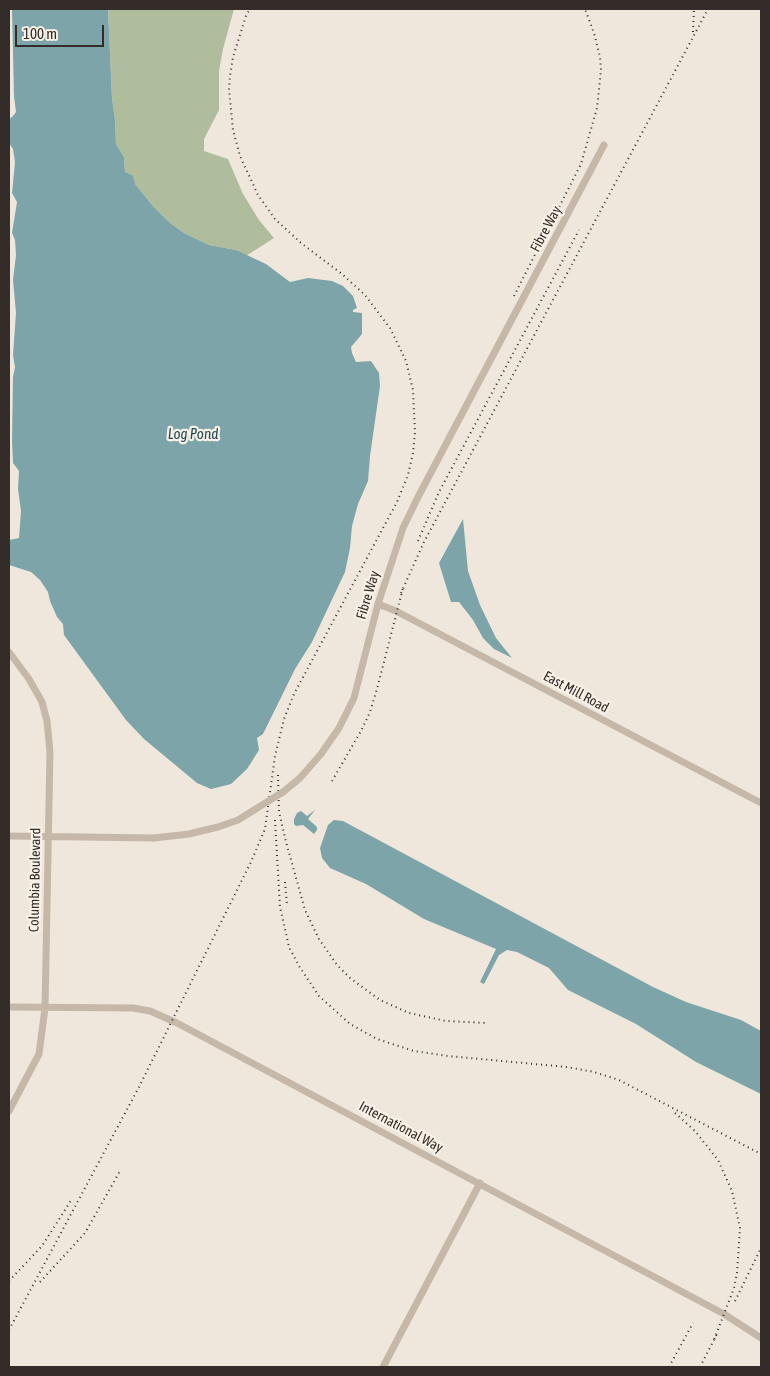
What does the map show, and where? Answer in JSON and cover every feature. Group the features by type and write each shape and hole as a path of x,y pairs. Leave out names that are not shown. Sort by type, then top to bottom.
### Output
{"street":[{"name":"Fibre Way","path":"9,836 154,838 189,834 218,827 238,820 283,792 300,778 321,754 339,728 354,698 378,604 403,528 604,146"},
{"name":"East Mill Road","path":"378,604 396,611 761,803"},
{"name":"Columbia Boulevard","path":"9,652 29,679 42,702 47,721 50,752 45,1008 39,1054 9,1111"},
{"name":"International Way","path":"9,1007 133,1008 150,1011 480,1183 724,1314 761,1338"},
{"path":"383,1367 480,1183"}],"green space":[{"path":"108,9 234,9 219,71 219,110 204,139 204,151 228,159 243,194 259,220 274,238 246,256 236,250 209,245 184,233 169,222 153,206 125,172 124,157 116,144"}],"water":[{"name":"Log Pond","path":"12,9 108,9 116,144 124,157 125,172 133,176 135,184 153,206 169,222 184,233 209,245 236,250 266,264 290,282 308,278 332,281 343,286 353,296 357,308 353,312 362,313 362,334 351,347 352,353 356,362 371,361 379,373 380,386 368,481 358,504 352,526 345,572 312,642 295,669 263,734 257,738 259,750 247,769 231,784 211,789 197,783 144,739 126,720 64,635 63,624 57,617 48,592 40,580 31,572 9,565 9,540 19,538 21,511 18,489 19,471 13,463 12,441 13,377 15,367 13,355 16,313 13,280 16,255 15,240 12,233 17,202 12,193 15,162 13,149 9,143 9,119 16,112"},
{"path":"463,519 468,571 480,605 496,638 512,658 494,649 483,638 473,620 459,602 451,602 439,563"},
{"path":"315,810 308,819 317,827 314,834 303,825 296,826 294,824 297,813 301,811 307,816"},
{"path":"334,820 343,821 653,987 686,1002 741,1020 761,1031 761,1094 696,1062 636,1024 568,990 549,968 517,952 507,950 499,955 484,984 480,982 496,949 424,919 366,884 330,868 322,858 320,848 328,825"}],"railway":[{"path":"9,1330 139,1087 251,862 265,829 275,756 284,719 294,694 397,502 408,475 413,453 415,432 413,390 406,361 390,328 365,295 342,274 301,243 275,219 258,195 240,156 233,130 229,89 233,57 250,9"},
{"path":"514,296 581,164 597,108 601,70 600,57 585,9"},
{"path":"693,32 694,9"},
{"path":"401,593 424,542 708,9"},
{"path":"418,541 439,492 579,230"},
{"path":"332,781 370,712 403,588"},
{"path":"278,775 279,812 305,910 319,939 337,965 350,978 380,1000 409,1013 446,1021 487,1023"},
{"path":"275,820 280,907 289,947 319,996 350,1024 377,1039 414,1051 567,1067 594,1072 619,1080 761,1154"},
{"path":"285,882 287,905"},
{"path":"675,1113 695,1131 718,1160 732,1191 740,1228 734,1288 714,1340"},
{"path":"40,1282 85,1233 120,1171"},
{"path":"9,1281 42,1246 72,1199"},
{"path":"735,1301 761,1248"},
{"path":"669,1367 693,1323"},
{"path":"700,1367 717,1334"}]}
